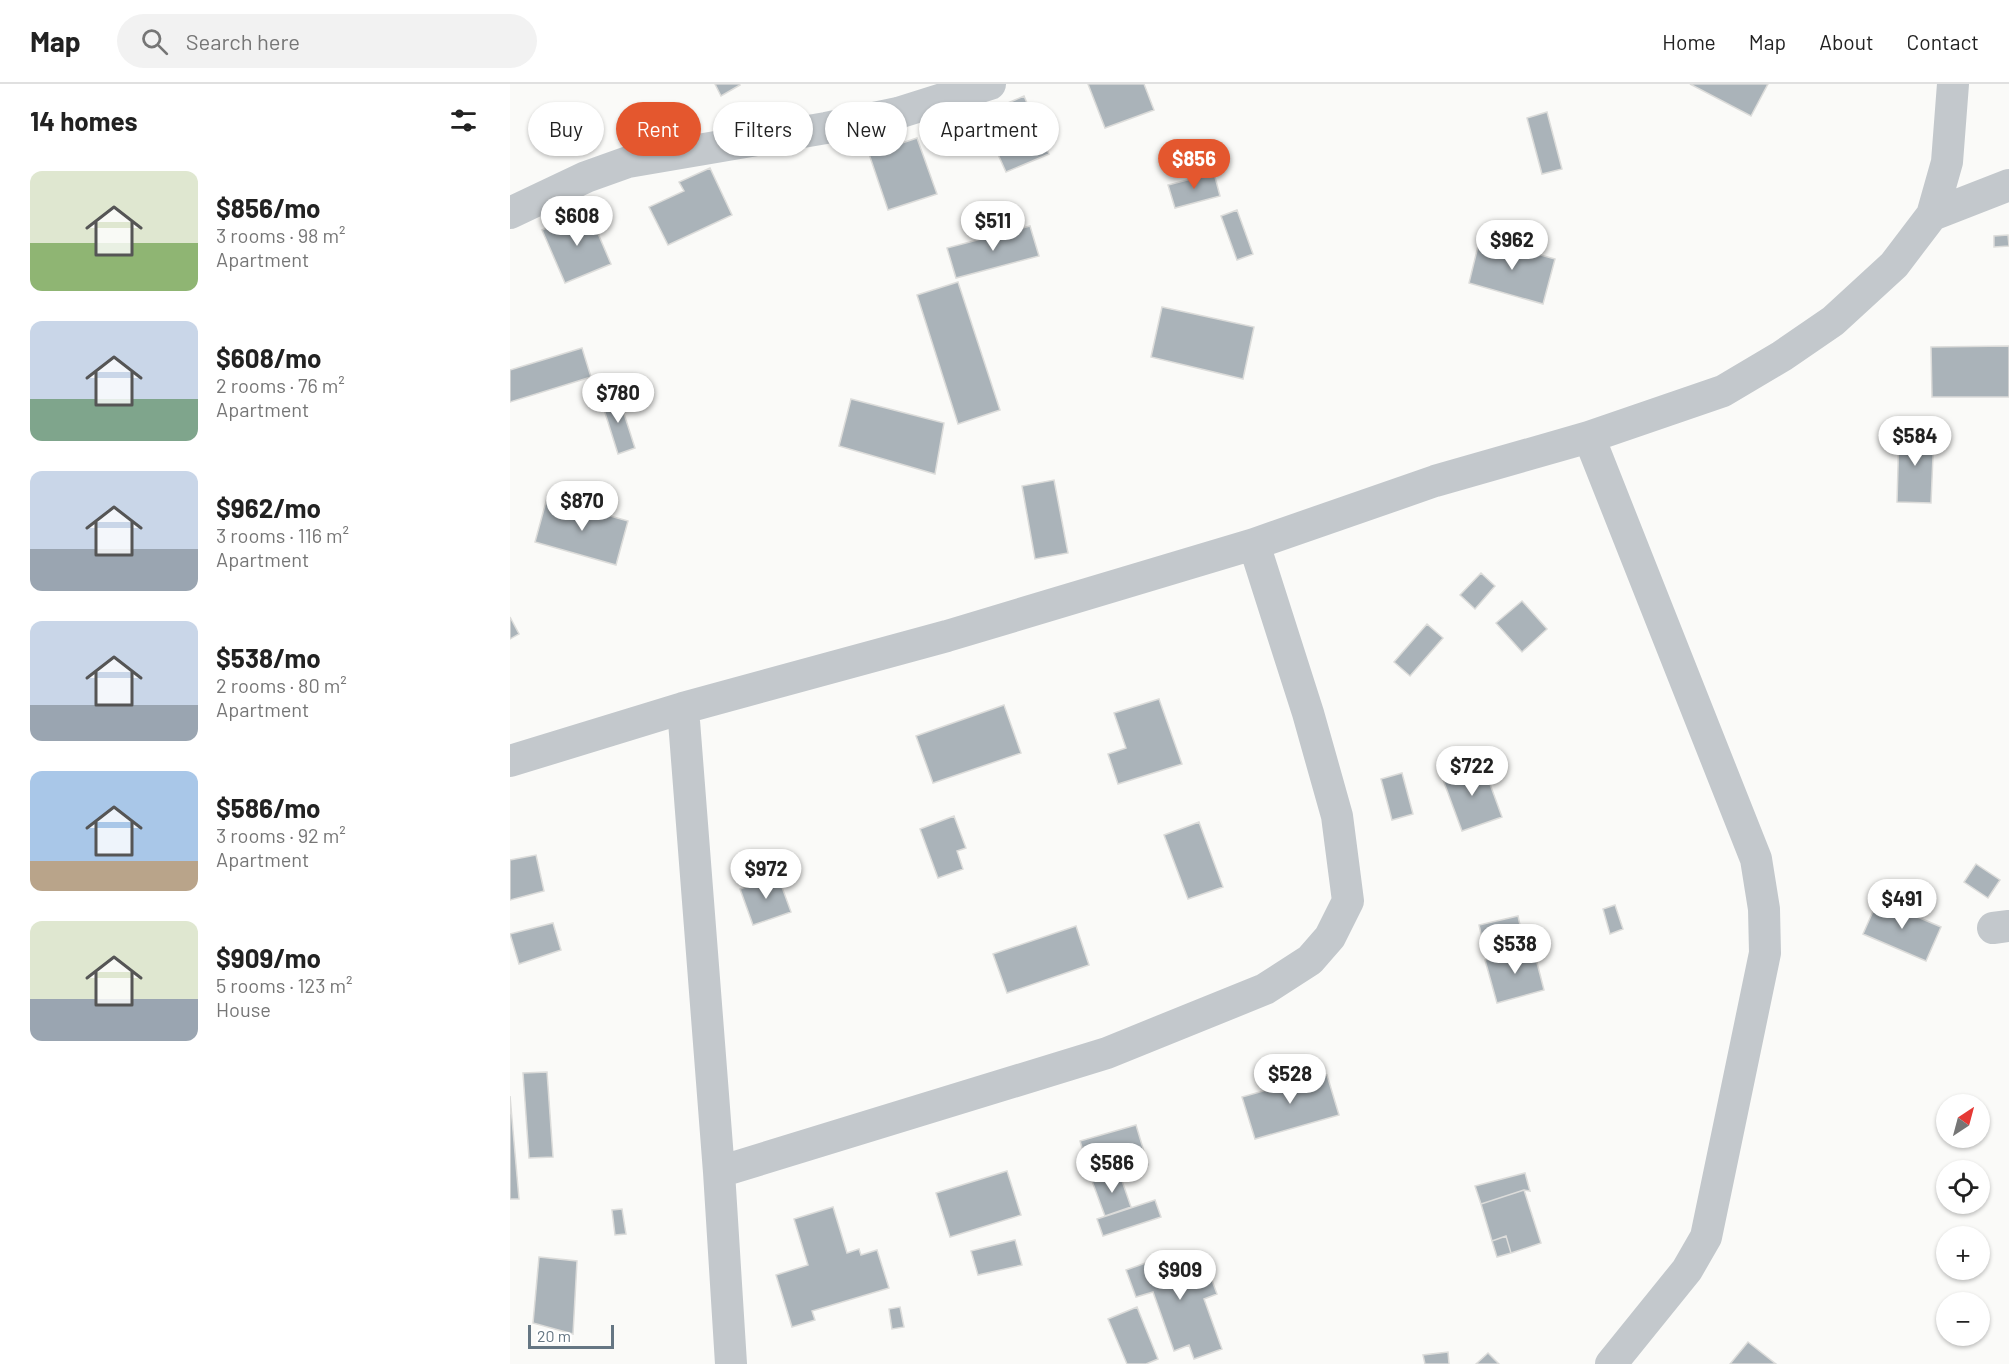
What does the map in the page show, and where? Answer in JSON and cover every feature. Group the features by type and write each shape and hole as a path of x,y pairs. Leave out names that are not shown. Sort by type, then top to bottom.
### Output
{"street":[{"path":"510,213 586,177 628,162 826,128 898,112 990,84"},
{"path":"510,761 682,708 947,636 1254,544 1435,481 1589,437 1723,391 1782,356 1833,321 1894,265 1932,215 1947,162 1953,84"},
{"path":"1932,215 2009,184"},
{"path":"1589,437 1756,859 1764,909 1765,953 1706,1237 1687,1270 1611,1364"},
{"path":"719,1172 1107,1053 1265,989 1310,960 1330,937 1348,901 1338,826 1308,713 1254,544"},
{"path":"682,708 719,1172 731,1364"}],"building":[{"path":"715,84 739,84 740,85 721,96"},
{"path":"1088,84 1144,84 1154,110 1105,128"},
{"path":"1690,84 1768,84 1751,116"},
{"path":"1024,96 1027,102 1010,102"},
{"path":"1547,112 1562,169 1542,174 1527,118"},
{"path":"917,138 919,156 923,156 937,194 888,210 870,156 907,156 907,141"},
{"path":"999,156 1044,156 1006,172"},
{"path":"710,168 732,215 668,245 649,207 684,191 679,182"},
{"path":"1214,173 1220,196 1175,208 1168,185"},
{"path":"588,210 611,264 565,283 542,230"},
{"path":"1237,210 1253,254 1237,260 1221,216"},
{"path":"1030,226 1039,256 956,278 947,248"},
{"path":"2008,235 2009,246 1994,247 1994,236"},
{"path":"1480,238 1555,259 1543,304 1469,283"},
{"path":"958,282 1000,410 958,424 917,295"},
{"path":"1162,307 1254,327 1243,379 1151,357"},
{"path":"2009,346 2009,397 1932,397 1931,347"},
{"path":"582,348 591,377 510,402 510,370"},
{"path":"618,395 635,448 618,454 601,400"},
{"path":"851,399 944,423 935,474 839,446"},
{"path":"1899,431 1934,432 1931,503 1897,502"},
{"path":"1054,480 1068,553 1035,559 1022,486"},
{"path":"547,498 628,521 616,565 535,542"},
{"path":"1481,573 1495,586 1475,609 1460,595"},
{"path":"1522,601 1547,629 1522,652 1496,623"},
{"path":"510,617 519,634 510,639"},
{"path":"1427,624 1443,638 1410,676 1394,662"},
{"path":"1159,699 1182,764 1118,784 1108,754 1126,748 1114,713"},
{"path":"1004,705 1021,753 933,783 916,736"},
{"path":"1482,762 1502,817 1462,831 1442,777"},
{"path":"1402,773 1413,814 1392,820 1381,779"},
{"path":"954,816 966,848 957,851 963,869 938,878 920,829"},
{"path":"1199,822 1223,887 1188,899 1164,835"},
{"path":"536,855 544,891 510,900 510,860"},
{"path":"1976,864 2000,880 1988,898 1964,882"},
{"path":"778,876 791,912 753,925 740,889"},
{"path":"1878,900 1941,927 1926,961 1863,934"},
{"path":"1615,905 1623,929 1610,934 1603,909"},
{"path":"1518,916 1525,947 1486,956 1479,925"},
{"path":"553,923 561,950 519,964 510,934"},
{"path":"1076,926 1089,965 1007,993 993,954"},
{"path":"1533,947 1544,990 1497,1003 1485,960"},
{"path":"547,1072 553,1157 529,1158 523,1073"},
{"path":"1293,1072 1296,1084 1327,1075 1339,1115 1255,1139 1242,1097 1274,1088 1271,1078"},
{"path":"510,1096 519,1199 510,1199"},
{"path":"1136,1125 1148,1165 1092,1181 1080,1141"},
{"path":"1007,1171 1021,1215 950,1237 936,1193"},
{"path":"1119,1172 1131,1207 1105,1216 1092,1181"},
{"path":"1525,1173 1530,1191 1524,1190 1481,1204 1475,1186"},
{"path":"1524,1190 1541,1243 1511,1253 1506,1236 1492,1241 1481,1204"},
{"path":"1155,1200 1161,1217 1103,1236 1097,1219"},
{"path":"833,1207 847,1253 859,1249 861,1255 877,1250 889,1288 812,1311 815,1320 792,1327 776,1275 808,1265 794,1219"},
{"path":"622,1209 626,1234 615,1235 612,1210"},
{"path":"1506,1236 1511,1253 1497,1257 1492,1241"},
{"path":"1015,1240 1022,1265 978,1275 971,1251"},
{"path":"1179,1251 1185,1268 1205,1261 1217,1294 1204,1299 1222,1349 1194,1359 1189,1345 1174,1351 1153,1292 1136,1297 1126,1270"},
{"path":"539,1257 577,1261 573,1334 533,1323"},
{"path":"900,1307 904,1327 892,1329 889,1309"},
{"path":"1137,1307 1158,1359 1146,1364 1127,1364 1108,1319"},
{"path":"1748,1342 1776,1364 1730,1364"},
{"path":"1448,1352 1449,1364 1425,1364 1423,1355"},
{"path":"1488,1353 1499,1364 1476,1364"}]}
